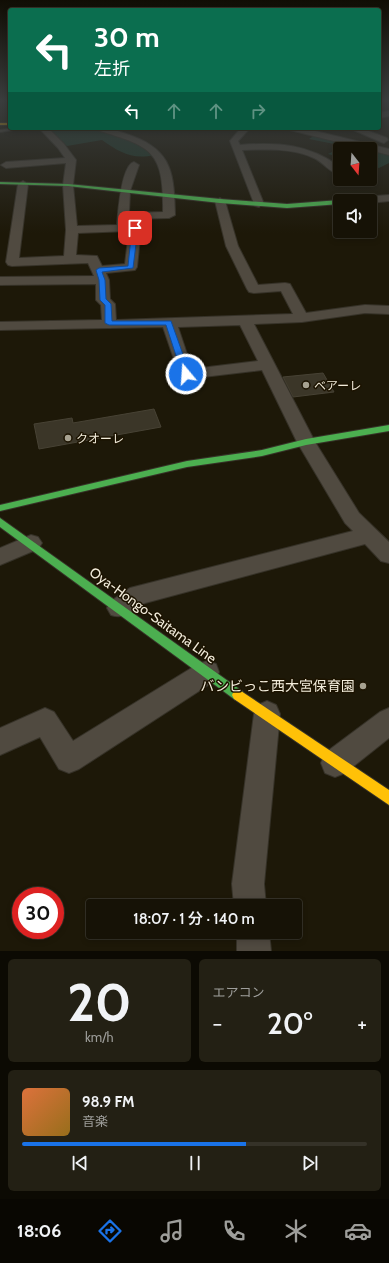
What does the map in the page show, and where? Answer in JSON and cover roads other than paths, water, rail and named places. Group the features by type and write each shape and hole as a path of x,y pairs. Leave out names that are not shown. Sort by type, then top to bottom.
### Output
{"street":[{"path":"59,144 71,160 68,185 72,230 70,259"},
{"path":"124,216 169,214 169,195 162,161 155,152 143,144"},
{"path":"235,144 259,204"},
{"path":"359,144 389,152"},
{"path":"237,148 257,146 285,147 316,155 333,171"},
{"path":"0,177 6,162 71,160"},
{"path":"122,228 125,191 134,165"},
{"path":"0,183 68,185 220,201 288,206 333,203"},
{"path":"23,184 12,262 93,259 100,275 103,300 108,304 109,323"},
{"path":"377,199 389,198"},
{"path":"220,201 232,246 254,289 285,287 302,318"},
{"path":"0,281 100,275 131,267 135,228 72,230"},
{"path":"0,326 169,323 302,318 365,310 389,310"},
{"path":"245,320 306,442 352,518 389,555"},
{"path":"169,323 186,374 267,365"},
{"path":"0,508 187,464 262,453 306,442 389,428"},
{"name":"Oya-Hongo-Saitama Line","path":"0,522 335,763 389,798"},
{"path":"119,608 138,596 369,535"},
{"path":"0,557 31,543"},
{"path":"0,742 45,721 69,759 207,672"},
{"path":"249,899 248,884 267,714"},
{"path":"335,763 389,721"},
{"path":"253,939 254,951"}],"place":[{"name":"ベアーレ","path":"306,385"},
{"name":"クオーレ","path":"68,438"},
{"name":"バンビっこ西大宮保育園","path":"363,686"}]}
